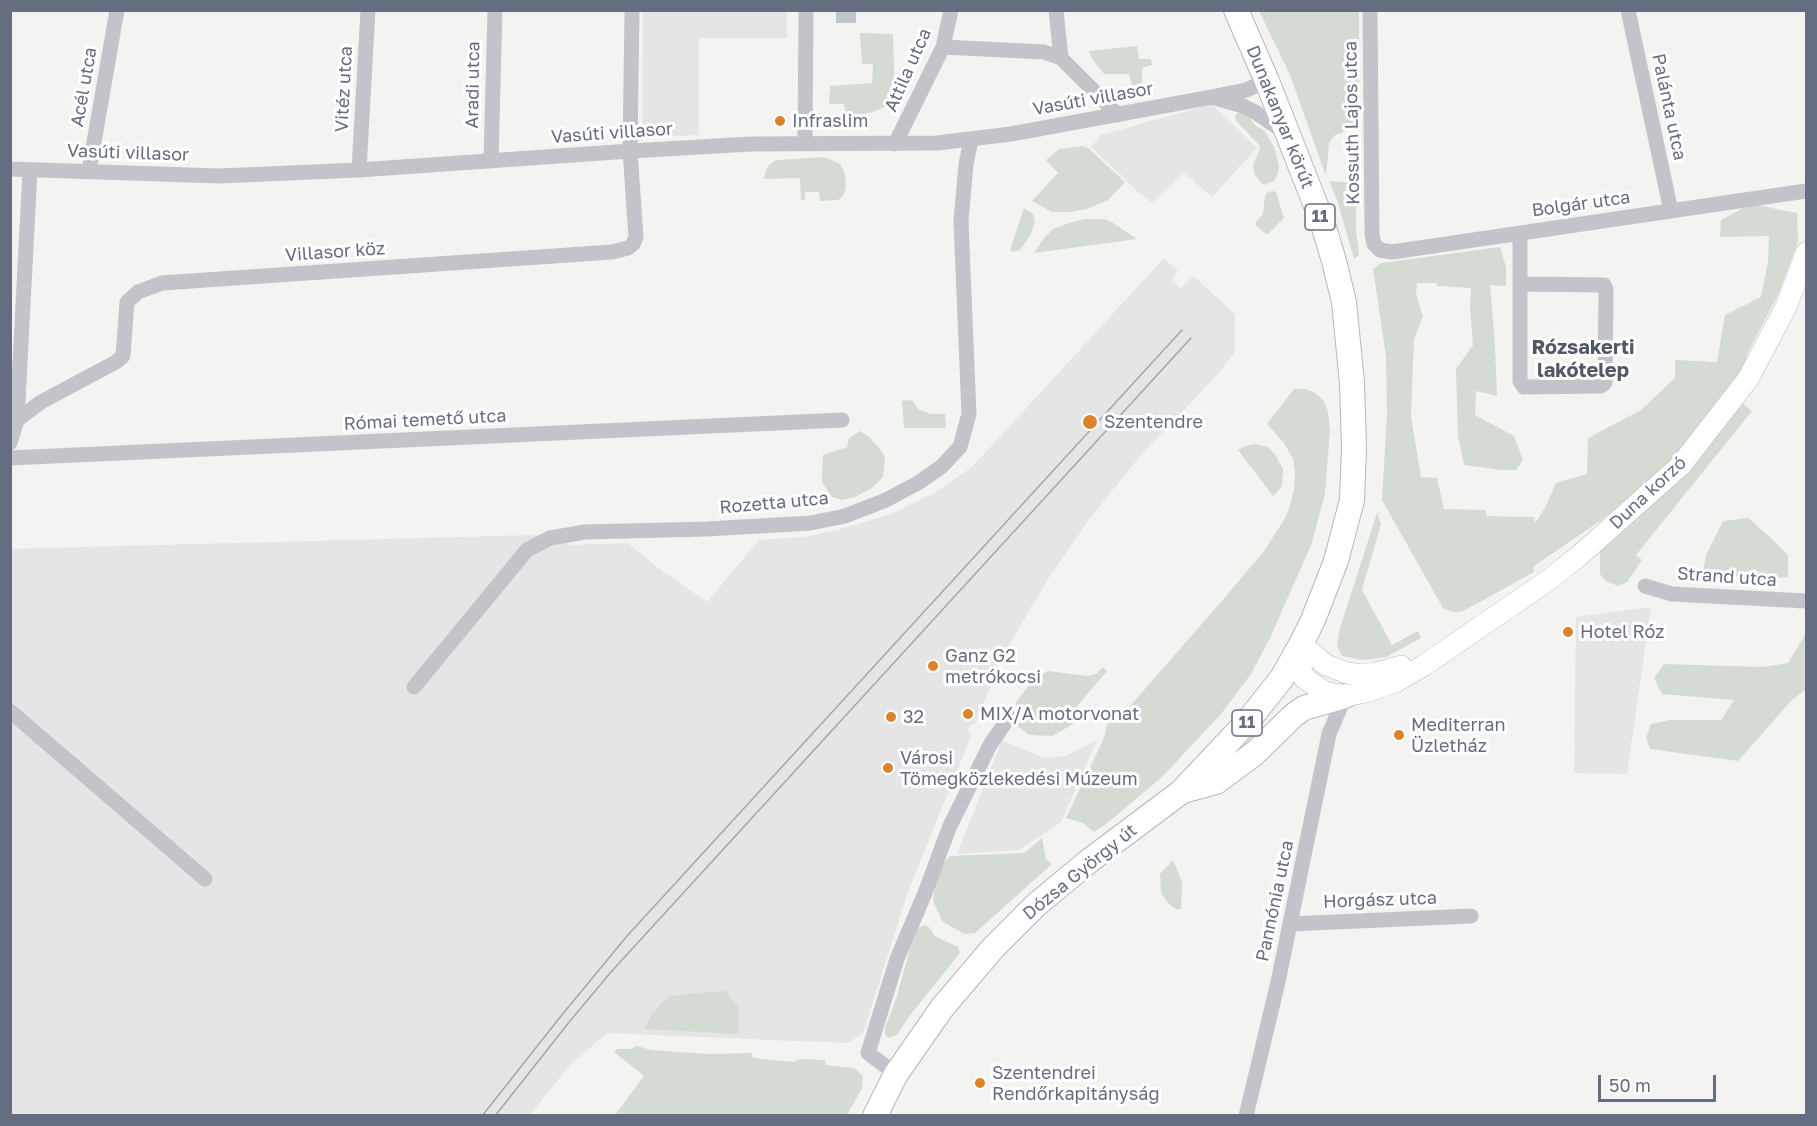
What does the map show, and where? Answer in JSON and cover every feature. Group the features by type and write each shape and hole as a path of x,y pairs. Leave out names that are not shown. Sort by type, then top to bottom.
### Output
{"main road":[{"name":"Dunakanyar körút","path":"1236,10 1267,81 1322,221 1344,302 1354,410 1352,500 1336,561 1313,621 1301,644"},
{"name":"Dózsa György út","path":"875,1116 896,1074 942,1008 993,948 1036,905 1089,861 1181,792 1248,721 1282,678 1301,644"},
{"path":"1181,792 1216,782 1255,753 1304,708 1345,696"}],"street":[{"name":"Acél utca","path":"89,171 117,10"},
{"name":"Vitéz utca","path":"359,170 368,10"},
{"name":"Aradi utca","path":"491,161 495,10"},
{"path":"630,151 632,10"},
{"path":"805,143 806,10"},
{"name":"Attila utca","path":"895,144 943,47 951,10"},
{"path":"1056,10 1061,58"},
{"name":"Kossuth Lajos utca","path":"1371,10 1372,234"},
{"name":"Palánta utca","path":"1628,10 1671,211"},
{"path":"943,47 1044,51 1061,58 1118,115"},
{"name":"Vasúti villasor","path":"10,169 219,176 359,170 751,144 937,143 971,140 1118,115 1246,90 1267,81"},
{"name":"Vasúti villasor","path":"1212,97 1243,106 1288,135"},
{"name":"Rozetta utca","path":"414,687 527,550 550,538 585,532 811,524 845,516 886,500 918,483 941,467 960,447 969,414 961,221 966,164 971,140"},
{"name":"Villasor köz","path":"17,420 41,402 116,362 123,356 127,302 138,292 162,283 612,252 628,248 636,237 630,151"},
{"path":"10,443 17,420 30,170"},
{"name":"Bolgár utca","path":"1372,234 1376,248 1392,252 1806,191"},
{"path":"1520,233 1520,284 1520,381 1524,387 1601,386 1605,383 1606,289 1604,285 1520,284"},
{"name":"Duna korzó","path":"1345,696 1366,692 1397,681 1447,650 1550,579 1681,465 1748,379 1786,307 1806,253"},
{"name":"Római temető utca","path":"10,458 842,420"},
{"name":"Strand utca","path":"1645,586 1672,594 1806,601"},
{"path":"1301,644 1300,669 1304,678 1325,692 1345,696"},
{"name":"Duna korzó","path":"1301,644 1326,665 1347,673 1363,675 1404,665 1447,650"},
{"name":"Pannónia utca","path":"1246,1116 1290,924 1329,734 1345,696"},
{"path":"10,711 205,879"},
{"path":"896,1074 868,1053 897,959 950,828 990,745 1009,717"},
{"name":"Horgász utca","path":"1290,924 1471,916"}],"shaded area":[{"path":"643,11 787,11 787,38 699,38 699,135 642,137"},
{"path":"836,11 856,11 856,23 836,23"},
{"path":"1259,11 1359,11 1359,106 1355,124 1335,135 1329,143 1326,176 1290,75"},
{"path":"860,33 893,34 895,102 873,112 846,118 844,104 829,104 830,86 872,83 873,64 862,64"},
{"path":"1137,46 1139,59 1151,59 1152,65 1142,68 1142,85 1132,85 1129,74 1104,74 1092,59 1089,51"},
{"path":"1212,104 1257,148 1212,197 1184,173 1152,203 1091,147 1101,135"},
{"path":"1241,112 1247,114 1255,125 1265,131 1274,147 1279,165 1274,181 1263,185 1255,175 1253,165 1260,149 1237,122 1235,117"},
{"path":"1083,146 1125,182 1108,200 1087,209 1052,212 1032,201 1058,173 1046,160 1059,149"},
{"path":"825,157 840,164 845,174 846,188 843,196 838,200 820,201 819,192 805,192 805,200 801,200 800,178 764,179 769,165 776,160"},
{"path":"1329,181 1356,183 1356,230 1359,255 1354,259 1338,203"},
{"path":"1272,191 1276,192 1284,218 1266,234 1255,225 1263,214 1265,196"},
{"path":"1751,204 1797,213 1798,242 1778,295 1747,354 1744,377 1668,464 1603,519 1534,566 1534,572 1461,612 1452,612 1443,608 1382,500 1387,414 1386,356 1373,269 1381,263 1500,247 1506,267 1506,286 1490,285 1497,396 1476,391 1475,415 1514,436 1523,460 1516,470 1464,465 1458,436 1456,369 1473,345 1471,288 1417,283 1416,293 1423,317 1414,339 1411,416 1421,477 1437,478 1444,509 1486,510 1486,516 1534,517 1535,523 1545,508 1556,483 1587,474 1588,438 1641,410 1675,378 1675,360 1717,362 1725,315 1761,297 1768,262 1769,236 1720,237 1721,220"},
{"path":"1024,208 1033,214 1035,222 1030,236 1020,250 1013,252 1010,250"},
{"path":"1086,219 1105,219 1137,239 1034,253 1053,229"},
{"path":"1164,258 1178,271 1172,279 1181,288 1193,276 1235,314 1235,352 1217,375 1140,456 1090,518 1048,579 1002,657 975,725 971,724 968,731 972,734 909,889 863,1033 848,1043 607,1033 570,1065 530,1115 11,1115 10,549 538,535 573,545 628,543 658,568 707,602 759,540 804,537 891,514 934,493 972,467"},
{"path":"1294,389 1306,389 1315,393 1324,401 1328,412 1330,429 1325,493 1312,543 1270,638 1251,674 1221,714 1163,776 1094,832 1083,823 1066,818 1104,738 1107,725 1130,706 1221,602 1264,551 1287,515 1294,490 1293,459 1284,443 1267,424"},
{"path":"912,400 918,409 930,414 945,414 946,428 904,428 902,401"},
{"path":"1743,404 1752,411 1636,555 1642,560 1627,582 1618,586 1606,581 1600,574 1600,553 1605,541 1635,520 1678,479"},
{"path":"860,431 868,436 885,458 883,477 872,488 855,497 842,500 832,497 822,482 823,455 847,447 849,438"},
{"path":"1255,444 1268,447 1275,454 1283,469 1282,486 1273,496 1238,450"},
{"path":"1377,513 1381,524 1362,590 1392,645 1418,631 1421,638 1386,657 1363,660 1342,656 1337,646 1340,628"},
{"path":"1748,518 1788,555 1788,577 1752,580 1703,569 1707,553 1723,521"},
{"path":"1651,607 1627,774 1574,773 1576,617"},
{"path":"1806,633 1806,689 1791,701 1738,761 1650,749 1646,738 1651,724 1670,720 1721,720 1734,700 1662,694 1654,678 1664,664 1763,667 1788,663"},
{"path":"1103,667 1107,671 1077,706 1084,713 1070,726 1052,736 1029,735 1017,726 1016,702 1035,678 1048,671 1087,676 1096,674"},
{"path":"1002,740 1044,758 1066,756 1097,740 1061,822 1019,850 957,854"},
{"path":"1042,838 1046,859 1052,864 975,933 964,934 942,921 933,901 936,877 950,856 1024,853"},
{"path":"1173,860 1182,882 1181,909 1176,909 1169,904 1161,893 1160,874"},
{"path":"924,925 929,927 935,936 958,947 960,953 897,1035 888,1038 885,1028 897,996 912,941 915,932"},
{"path":"725,991 739,1008 738,1034 644,1029 653,1012 669,996"},
{"path":"637,1046 651,1050 708,1054 752,1053 753,1058 794,1062 799,1059 825,1060 826,1065 854,1068 863,1076 862,1088 847,1115 615,1115 644,1076 614,1052 617,1049 631,1049"}],"tram line":[{"path":"482,1116 627,936 1182,330"},
{"path":"495,1116 611,972 1191,338"}],"place":[{"name":"Infraslim","path":"780,121"},
{"name":"Szentendre","path":"1090,422"},
{"name":"Hotel Róz","path":"1568,632"},
{"name":"Ganz G2 metrókocsi","path":"933,666"},
{"name":"MIX/A motorvonat","path":"968,714"},
{"name":"32","path":"891,717"},
{"name":"Mediterran Üzletház","path":"1399,735"},
{"name":"Városi Tömegközlekedési Múzeum","path":"888,768"},
{"name":"Szentendrei Rendőrkapitányság","path":"980,1083"}],"district":[{"name":"Rózsakerti lakótelep","path":"1583,360"}]}
